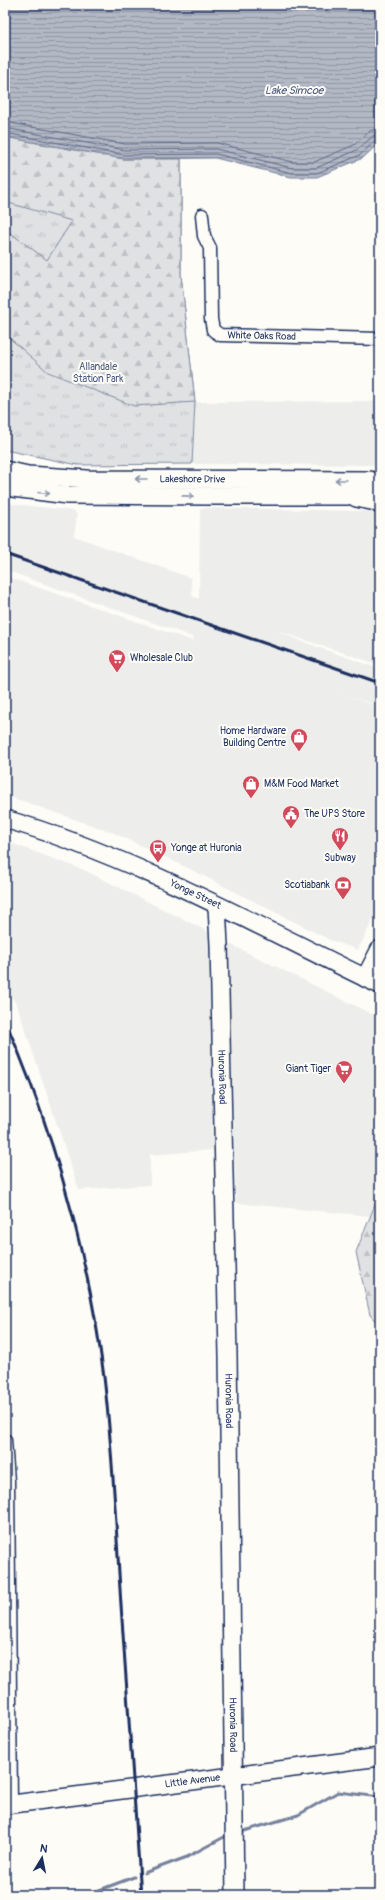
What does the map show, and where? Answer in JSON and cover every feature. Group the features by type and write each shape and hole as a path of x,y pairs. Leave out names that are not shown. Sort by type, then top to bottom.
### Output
{"main road":[{"name":"Lakeshore Drive","path":"5,470 28,475 87,479 369,480 380,483"},
{"name":"Lakeshore Drive","path":"5,487 39,492 87,495 346,496 380,491"},
{"path":"346,496 376,502 380,505"},
{"name":"Yonge Street","path":"5,819 87,848 157,876 372,982"},
{"name":"Huronia Road","path":"217,906 228,1356 235,1895"},
{"path":"372,982 380,949"},
{"name":"Little Avenue","path":"8,1804 380,1757"}],"street":[{"name":"White Oaks Road","path":"202,215 204,236 210,248 211,319 213,330 220,335 380,339"},
{"path":"5,1440 8,1481 8,1804"}],"shaded area":[{"path":"380,401 380,465 192,464 195,402"},
{"path":"5,503 75,511 77,516 74,536 191,578 192,596 199,599 200,508 371,511 380,514 380,665 275,630 301,641 377,668 379,706 336,692 380,707 380,905 358,950 330,940 192,870 114,833 5,795 5,576 193,641 193,637 5,570"},
{"path":"5,841 84,870 209,932 213,1150 150,1155 150,1185 79,1190 18,1008 5,983"},
{"path":"228,943 380,1018 380,1192 370,1216 236,1203"}],"green space":[{"name":"Allandale Station Park","path":"5,137 124,159 181,159 181,275 195,402 192,464 78,465 5,450"},
{"name":"Allandale Station Park","path":"5,137 124,159 181,159 181,275 195,402 134,406 48,372 5,334 5,229 47,260 72,221 5,202"},
{"path":"380,1192 380,1326 370,1315 356,1252"}],"water":[{"name":"Lake Simcoe","path":"5,5 380,5 380,142 363,158 317,177 291,177 215,158 124,159 5,137"}],"waterway":[{"path":"241,1832 298,1815 338,1792 380,1797"},
{"path":"144,1873 187,1857 226,1836"},
{"path":"86,1895 134,1877"}],"railway":[{"path":"5,554 380,683"},
{"path":"5,1020 23,1063 54,1150 79,1240 97,1331 104,1377 112,1462 141,1895"}],"place":[{"name":"Wholesale Club","path":"117,673"},
{"name":"Home Hardware Building Centre","path":"299,752"},
{"name":"M&M Food Market","path":"251,799"},
{"name":"The UPS Store","path":"291,829"},
{"name":"Subway","path":"340,851"},
{"name":"Yonge at Huronia","path":"158,863"},
{"name":"Scotiabank","path":"343,900"},
{"name":"Giant Tiger","path":"344,1084"}]}
